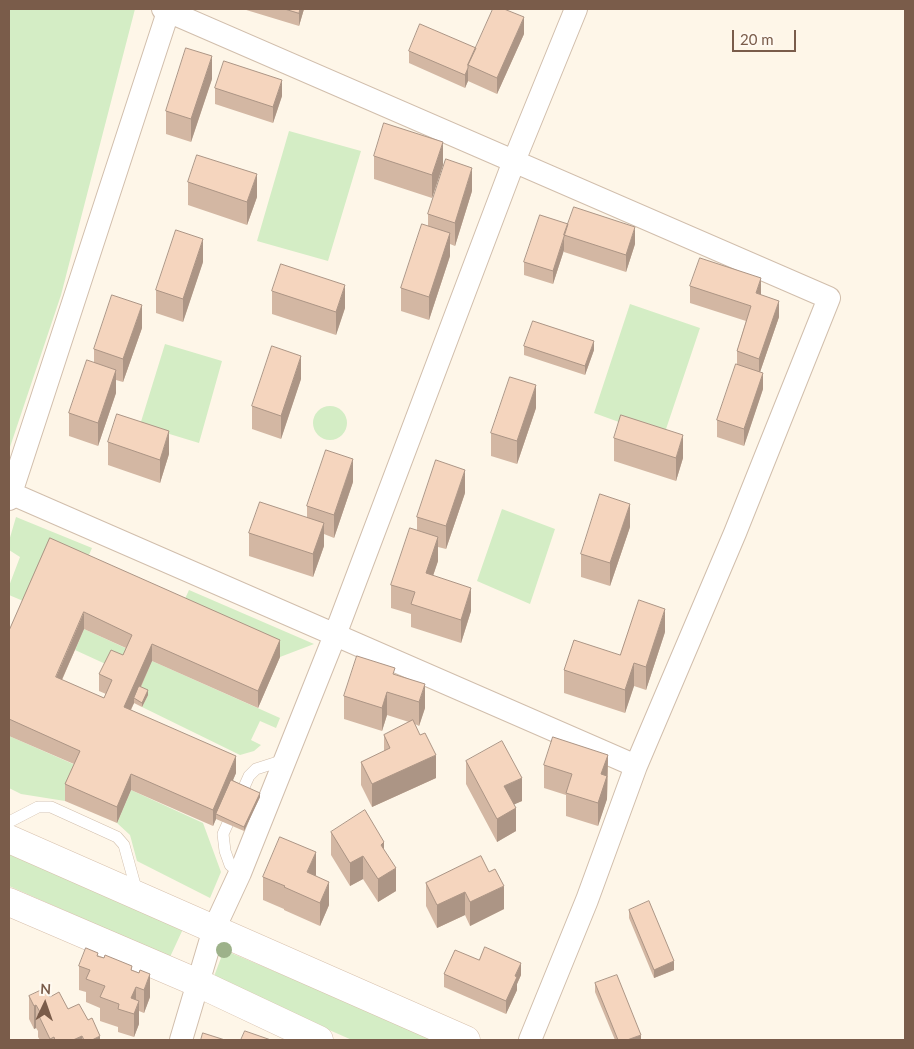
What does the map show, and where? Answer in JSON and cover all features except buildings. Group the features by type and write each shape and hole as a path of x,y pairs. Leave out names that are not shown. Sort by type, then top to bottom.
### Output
{"street":[{"path":"181,1040 214,929 240,873 335,635 514,161 576,9"},
{"path":"530,1040 587,900 636,766 735,533 829,298 167,10 10,496 636,766"},
{"path":"9,839 466,1040"},
{"path":"9,902 198,983 319,1040"}],"lane":[{"path":"240,873 230,865 225,851 223,834 249,776 256,769 284,760"},
{"path":"9,822 38,807 51,806 117,837 124,845 138,896"}],"green space":[{"path":"9,9 135,9 61,295 9,450"},
{"path":"289,131 361,151 328,261 257,241"},
{"path":"630,304 700,328 663,438 594,413"},
{"path":"165,344 222,361 199,443 140,425"},
{"path":"330,406 337,407 342,411 346,416 346,430 342,435 337,439 330,440 323,439 318,435 314,430 313,423 314,416 318,411 323,407"},
{"path":"502,509 555,529 530,604 477,581"},
{"path":"16,517 92,548 83,569 28,603 9,595 9,586 20,557 9,550 9,541"},
{"path":"189,590 314,644 280,657 179,612"},
{"path":"84,629 132,651 123,672 75,650"},
{"path":"152,661 280,718 276,728 260,721 251,740 261,745 254,751 240,755 142,707 148,695 139,690"},
{"path":"9,736 80,767 65,801 21,794 9,788"},
{"path":"131,790 203,823 221,872 210,898 137,861 130,835 117,823"},
{"path":"9,849 183,929 170,957 9,886"},
{"path":"224,950 438,1040 352,1040 213,979"}]}
